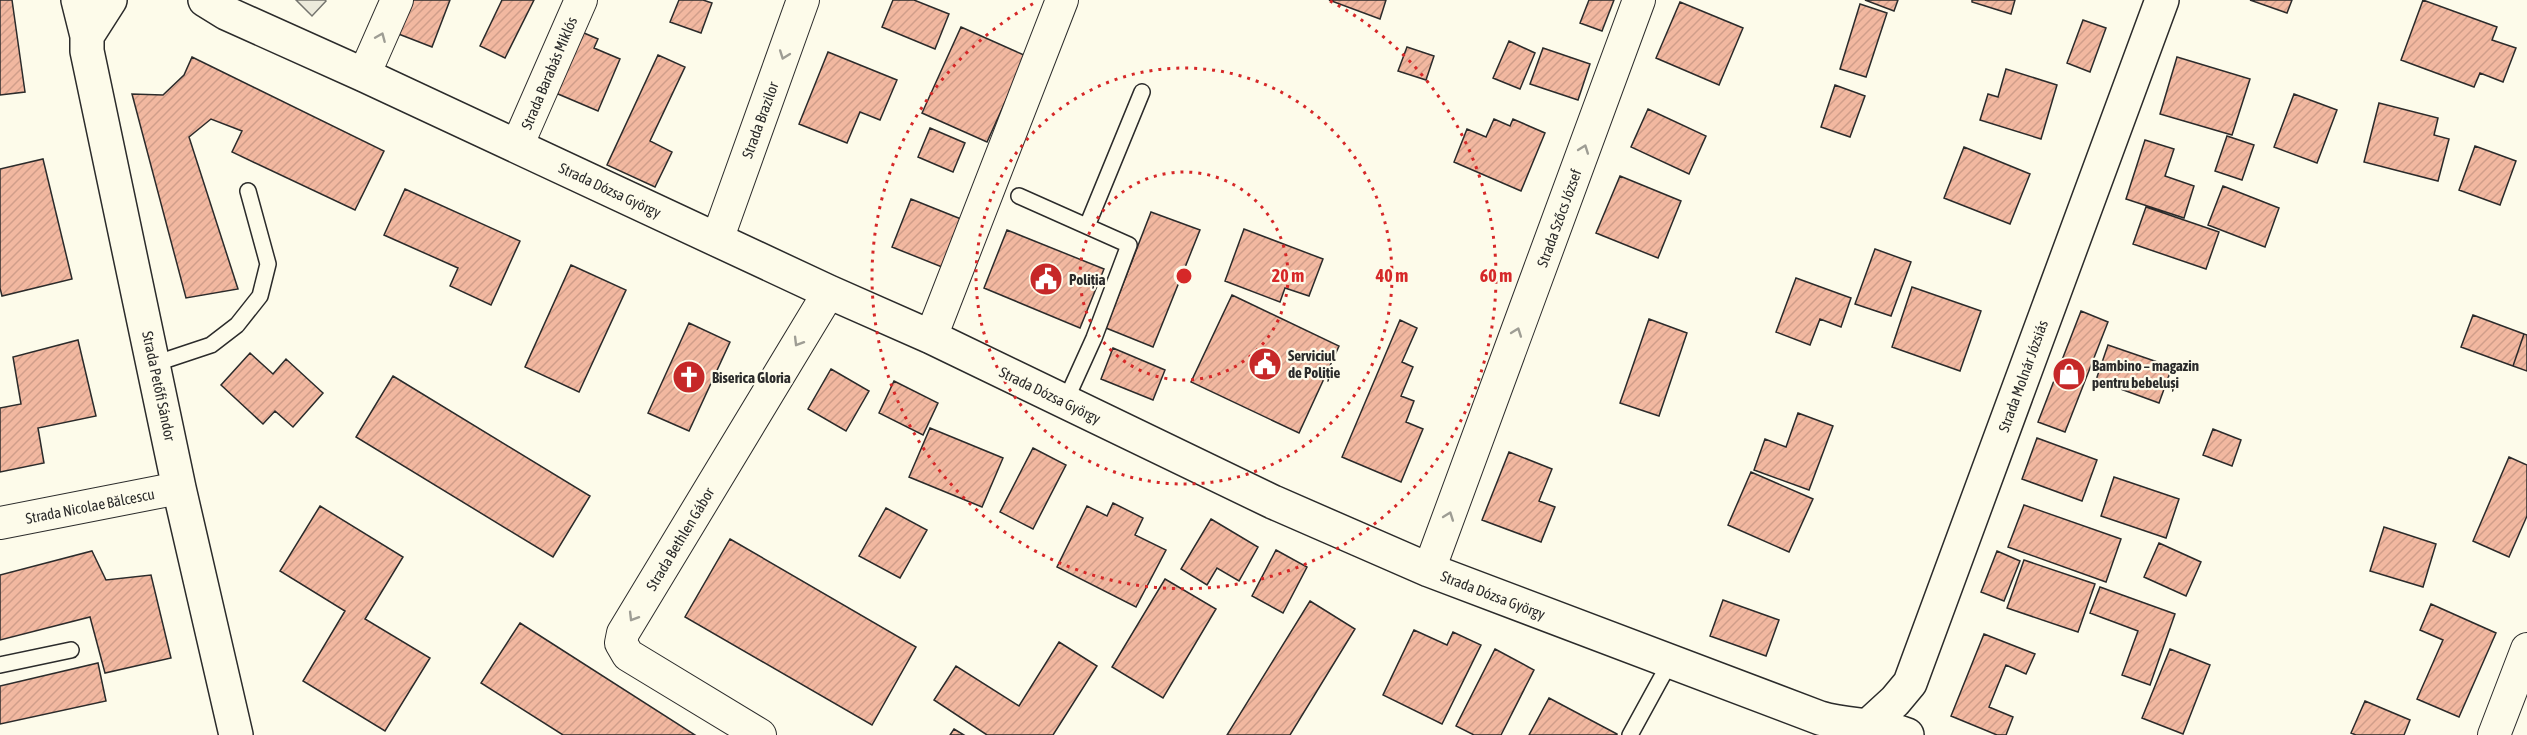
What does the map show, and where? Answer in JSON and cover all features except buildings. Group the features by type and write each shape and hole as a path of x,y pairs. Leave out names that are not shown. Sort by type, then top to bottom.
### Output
{"main road":[{"name":"Strada Petőfi Sándor","path":"78,0 179,488 236,735"},
{"path":"87,36 110,0"},
{"name":"Strada Molnár Józsiás","path":"1864,730 1895,701 1910,683 2162,0"},
{"name":"Strada Dózsa György","path":"209,2 226,13 931,337 1273,502 1429,570 1834,723 1864,730 1907,735"}],"street":[{"path":"364,75 397,0"},
{"name":"Strada Barabás Miklós","path":"517,146 581,0"},
{"name":"Strada Brazilor","path":"717,240 803,0"},
{"path":"931,337 1062,0"},
{"name":"Strada Szőcs József","path":"1429,570 1639,0"},
{"name":"Strada Bethlen Gábor","path":"760,735 628,655 621,643 623,633 829,292"},
{"name":"Strada Nicolae Bălcescu","path":"0,523 179,488"},
{"path":"2494,735 2527,649"}],"lane":[{"path":"1087,226 1142,92"},
{"path":"154,364 211,345 237,325 260,296 268,264 248,191"},
{"path":"1019,196 1129,245 1094,338 1065,402"},
{"path":"0,665 70,650"},
{"path":"1630,735 1670,662"}],"shaded area":[{"path":"296,0 325,0 326,1 312,16"}],"place":[{"name":"Poliția","path":"1046,279"},
{"name":"Serviciul de Poliție","path":"1265,364"},
{"name":"Bambino – magazin pentru bebeluși","path":"2069,374"},
{"name":"Biserica Gloria","path":"689,377"}]}
